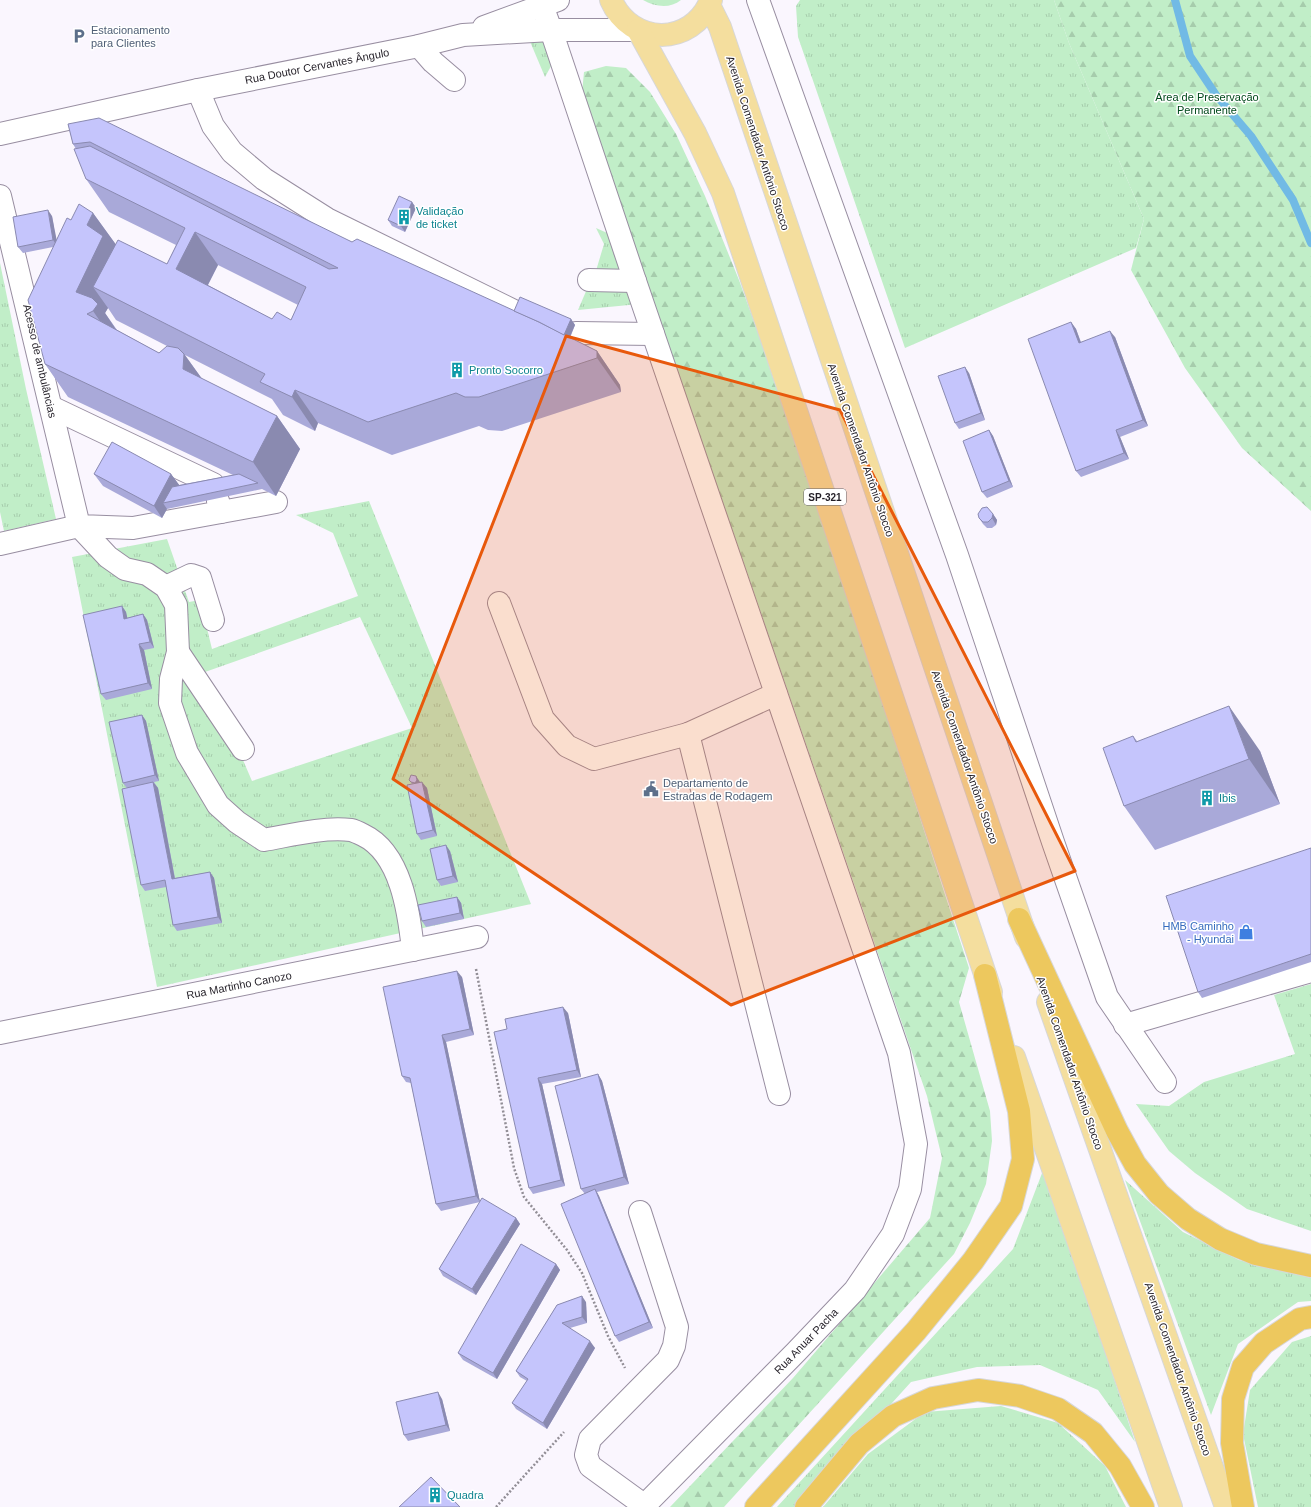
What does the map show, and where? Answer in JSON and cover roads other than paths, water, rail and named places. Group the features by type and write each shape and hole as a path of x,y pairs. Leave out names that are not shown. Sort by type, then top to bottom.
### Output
{"highway":[{"path":"1019,919 1117,1131 1135,1164 1159,1194 1188,1220 1220,1240 1256,1254 1311,1266"},
{"path":"756,1507 916,1331 973,1261 1011,1206 1023,1159 1019,1111 985,975"},
{"path":"1243,1507 1232,1443 1233,1399 1243,1367 1264,1343 1300,1319 1311,1317"},
{"path":"806,1507 859,1444 894,1416 932,1398 978,1390 1020,1396 1058,1409 1093,1433 1120,1466 1143,1507"}],"main road":[{"path":"611,0 621,17 638,30 649,34 661,35 673,34 694,24 703,15 710,2"},
{"name":"Avenida Comendador Antônio Stocco","path":"710,2 1019,919 1226,1507"},
{"name":"SP-321","path":"638,30 695,133 723,193 985,975"},
{"path":"985,975 1171,1507"}],"street":[{"path":"758,0 957,554 1082,928 1107,998 1165,1082"},
{"path":"463,35 546,2"},
{"name":"Rua Anuar Pacha","path":"546,2 551,30 635,281 899,1052 916,1144 910,1189 893,1234 855,1290 644,1506"},
{"name":"Rua Doutor Cervantes Ângulo","path":"0,134 198,90 419,46 463,35 551,30 638,30"},
{"path":"419,46 433,62 454,80"},
{"path":"198,90 213,126 232,152 264,179 327,219 518,313"},
{"name":"Acesso de ambulâncias","path":"0,196 79,526"},
{"path":"589,280 635,281"},
{"path":"576,333 653,334"},
{"path":"51,407 217,499"},
{"path":"0,544 79,526 133,528 217,499 276,502"},
{"path":"79,526 108,557 125,569 147,574 166,587 176,605 178,652 171,679 170,703 187,753 218,805 237,822 264,840 330,829 353,830 370,838 381,848 395,871 404,894 413,950"},
{"path":"166,587 191,575 200,578 213,620"},
{"path":"499,603 543,719 567,746 594,759 688,734 776,694"},
{"path":"178,652 243,749"},
{"path":"688,734 780,1094"},
{"name":"Rua Martinho Canozo","path":"0,1033 477,937"},
{"path":"1125,1025 1311,971"},
{"path":"640,1212 677,1327 674,1346 668,1360 590,1439 586,1455 590,1466 644,1506"}],"waterway":[{"path":"1175,0 1190,56 1216,95 1251,136 1293,200 1311,243"}],"place":[{"name":"Estacionamento para Clientes","path":"79,36"},
{"name":"Validação de ticket","path":"404,217"},
{"name":"Pronto Socorro","path":"457,370"},
{"name":"Departamento de Estradas de Rodagem","path":"651,789"},
{"name":"Ibis","path":"1207,798"},
{"name":"HMB Caminho - Hyundai","path":"1246,932"},
{"name":"Quadra","path":"435,1495"}],"park label":[{"name":"Área de Preservação Permanente","path":"1207,103"}]}
